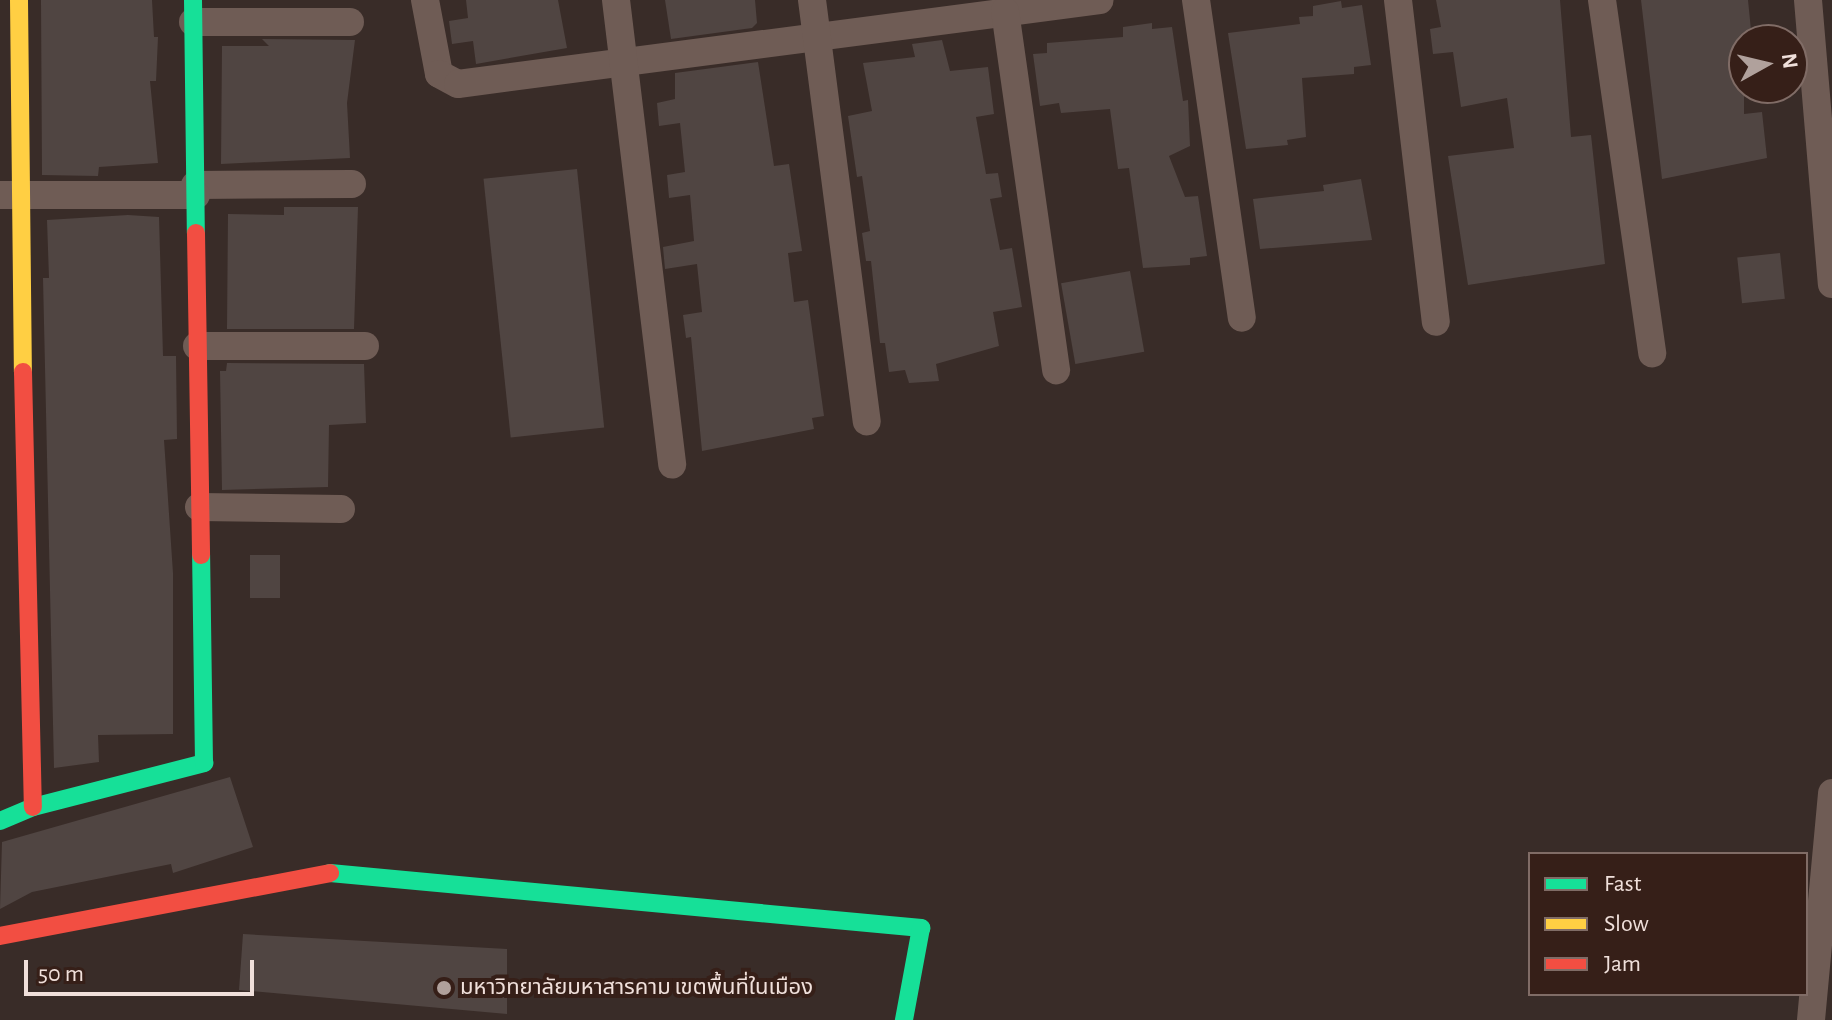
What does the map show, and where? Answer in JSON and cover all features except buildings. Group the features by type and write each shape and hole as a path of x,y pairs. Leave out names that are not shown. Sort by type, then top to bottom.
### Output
{"street":[{"path":"19,0 10,34 9,195 33,807"},
{"path":"425,0 439,74 458,84 817,34 1100,0"},
{"path":"616,0 672,465"},
{"path":"812,0 867,421"},
{"path":"1196,0 1242,318"},
{"path":"1398,0 1436,322"},
{"path":"1602,0 1652,353"},
{"path":"1808,0 1825,116 1832,284"},
{"path":"0,821 33,807 204,763 193,11 350,22"},
{"path":"1005,11 1056,370"},
{"path":"9,195 352,184"},
{"path":"197,346 365,346"},
{"path":"199,507 341,509"},
{"path":"1811,1020 1832,793"},
{"path":"0,936 318,872 921,928 904,1020"}],"traffic: fast":[{"path":"193,0 196,233"},
{"path":"0,821 33,807 204,763 201,555"},
{"path":"330,873 921,928 904,1020"}],"traffic: slow":[{"path":"19,0 23,372"}],"traffic: jam":[{"path":"196,233 201,555"},
{"path":"23,372 33,807"},
{"path":"0,936 330,873"}],"place":[{"name":"มหาวิทยาลัยมหาสารคาม เขตพื้นที่ในเมือง","path":"444,988"}]}
